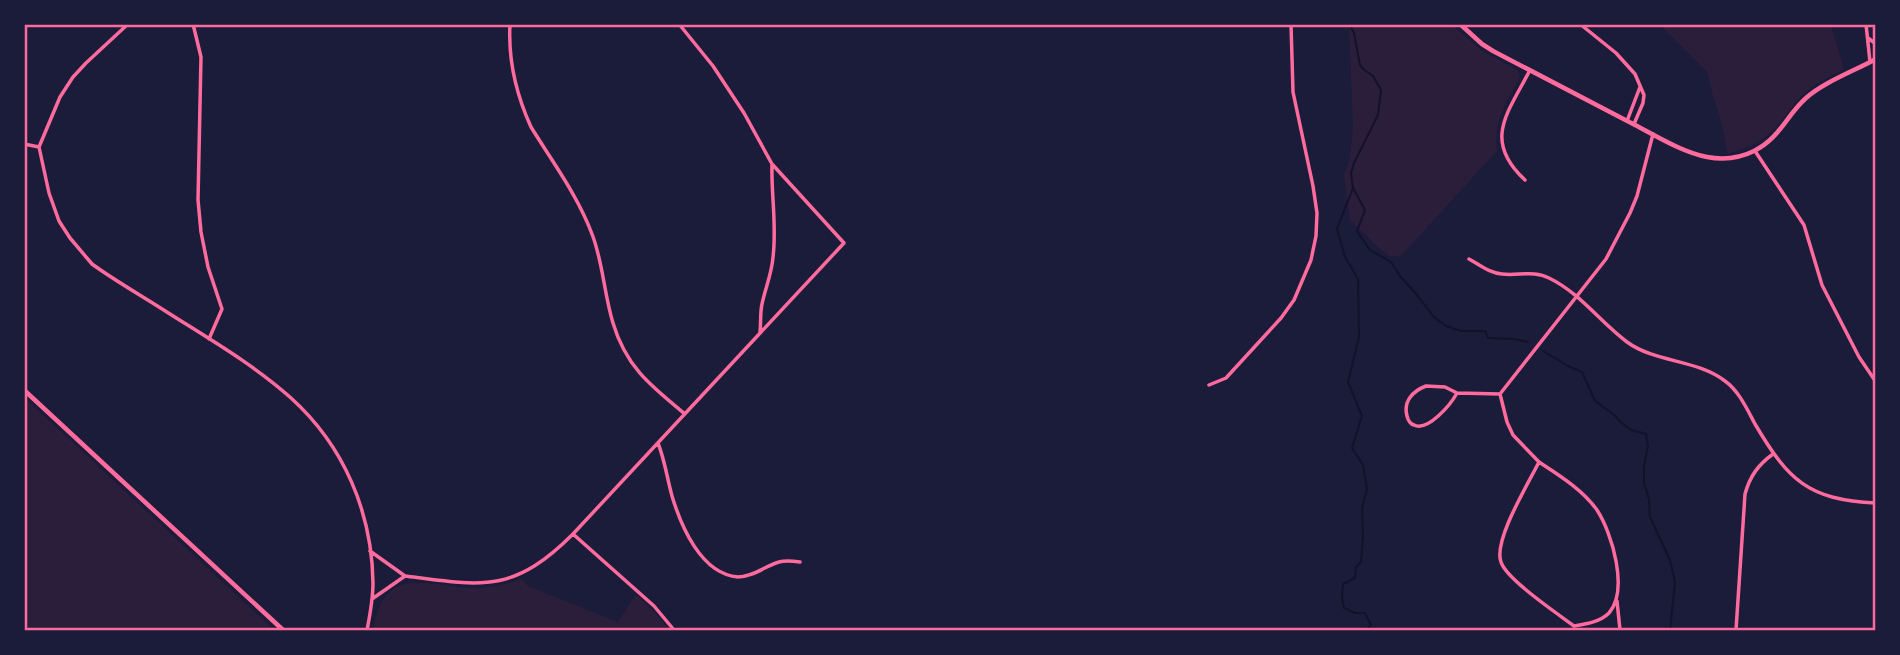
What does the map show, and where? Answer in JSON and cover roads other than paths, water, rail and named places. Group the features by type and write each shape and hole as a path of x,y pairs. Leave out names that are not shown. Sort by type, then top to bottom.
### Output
{"street":[{"path":"128,24 73,77 60,97 38,147 53,207 78,248 100,270 256,370 307,414 326,437 347,471 362,509 370,551 372,599 368,631"},
{"path":"193,24 201,67 198,200 201,232 208,267 222,309 209,339"},
{"path":"510,24 512,68 525,114 591,229 613,322 621,343 639,374 685,414"},
{"path":"370,551 405,576 463,583 505,580 534,567 573,534 844,243 772,164 744,113 713,66 679,24"},
{"path":"1209,385 1226,378 1281,318 1294,300 1311,260 1317,213 1293,92 1292,24"},
{"path":"1461,24 1482,44 1530,70 1691,153 1707,157 1740,156 1768,143 1805,99 1873,61 1867,45 1866,24"},
{"path":"1580,24 1624,61 1635,74 1644,95 1634,124"},
{"path":"1868,38 1875,35"},
{"path":"1868,38 1875,44"},
{"path":"1525,180 1508,162 1502,150 1501,130 1530,70"},
{"path":"1627,121 1640,87"},
{"path":"1500,394 1606,259 1637,196 1653,134"},
{"path":"24,144 38,147"},
{"path":"1755,150 1804,225 1822,285 1875,382"},
{"path":"760,332 761,307 773,260 775,218 771,186 772,164"},
{"path":"1469,259 1499,274 1528,274 1549,278 1577,296 1627,342 1642,350 1711,372 1727,382 1740,396 1773,454 1789,473 1807,487 1832,497 1875,503"},
{"path":"1457,393 1452,404 1430,423 1414,426 1409,421 1406,403 1411,395 1426,386 1444,387 1457,393 1500,394"},
{"path":"24,390 283,631"},
{"path":"1500,394 1513,435 1539,462 1585,497 1605,524 1618,576 1620,631"},
{"path":"658,443 682,525 708,562 723,573 739,577 748,576 778,562 800,562"},
{"path":"1736,631 1745,495 1755,471 1773,454"},
{"path":"1539,462 1502,536 1499,550 1501,564 1512,577 1580,631"},
{"path":"573,534 654,606 674,631"},
{"path":"372,599 405,576"},
{"path":"1574,626 1591,624 1608,614 1617,599"}],"waterway":[{"path":"1349,24 1354,33 1360,65 1373,76 1381,90 1378,115 1354,163 1351,173 1353,188 1337,229 1345,257 1358,279 1359,337 1348,382 1362,416 1352,448 1363,465 1367,489 1362,508 1361,562 1356,567 1355,578 1343,584 1342,599 1344,608 1355,613 1365,613 1371,625 1366,630"},
{"path":"1353,188 1365,210 1357,231 1370,250 1391,262 1434,317 1446,326 1461,331 1485,331 1488,338 1528,342"},
{"path":"1543,351 1582,372 1595,401 1631,430 1646,434 1648,446 1644,483 1649,499 1650,517 1670,560 1675,582 1670,630"}]}
